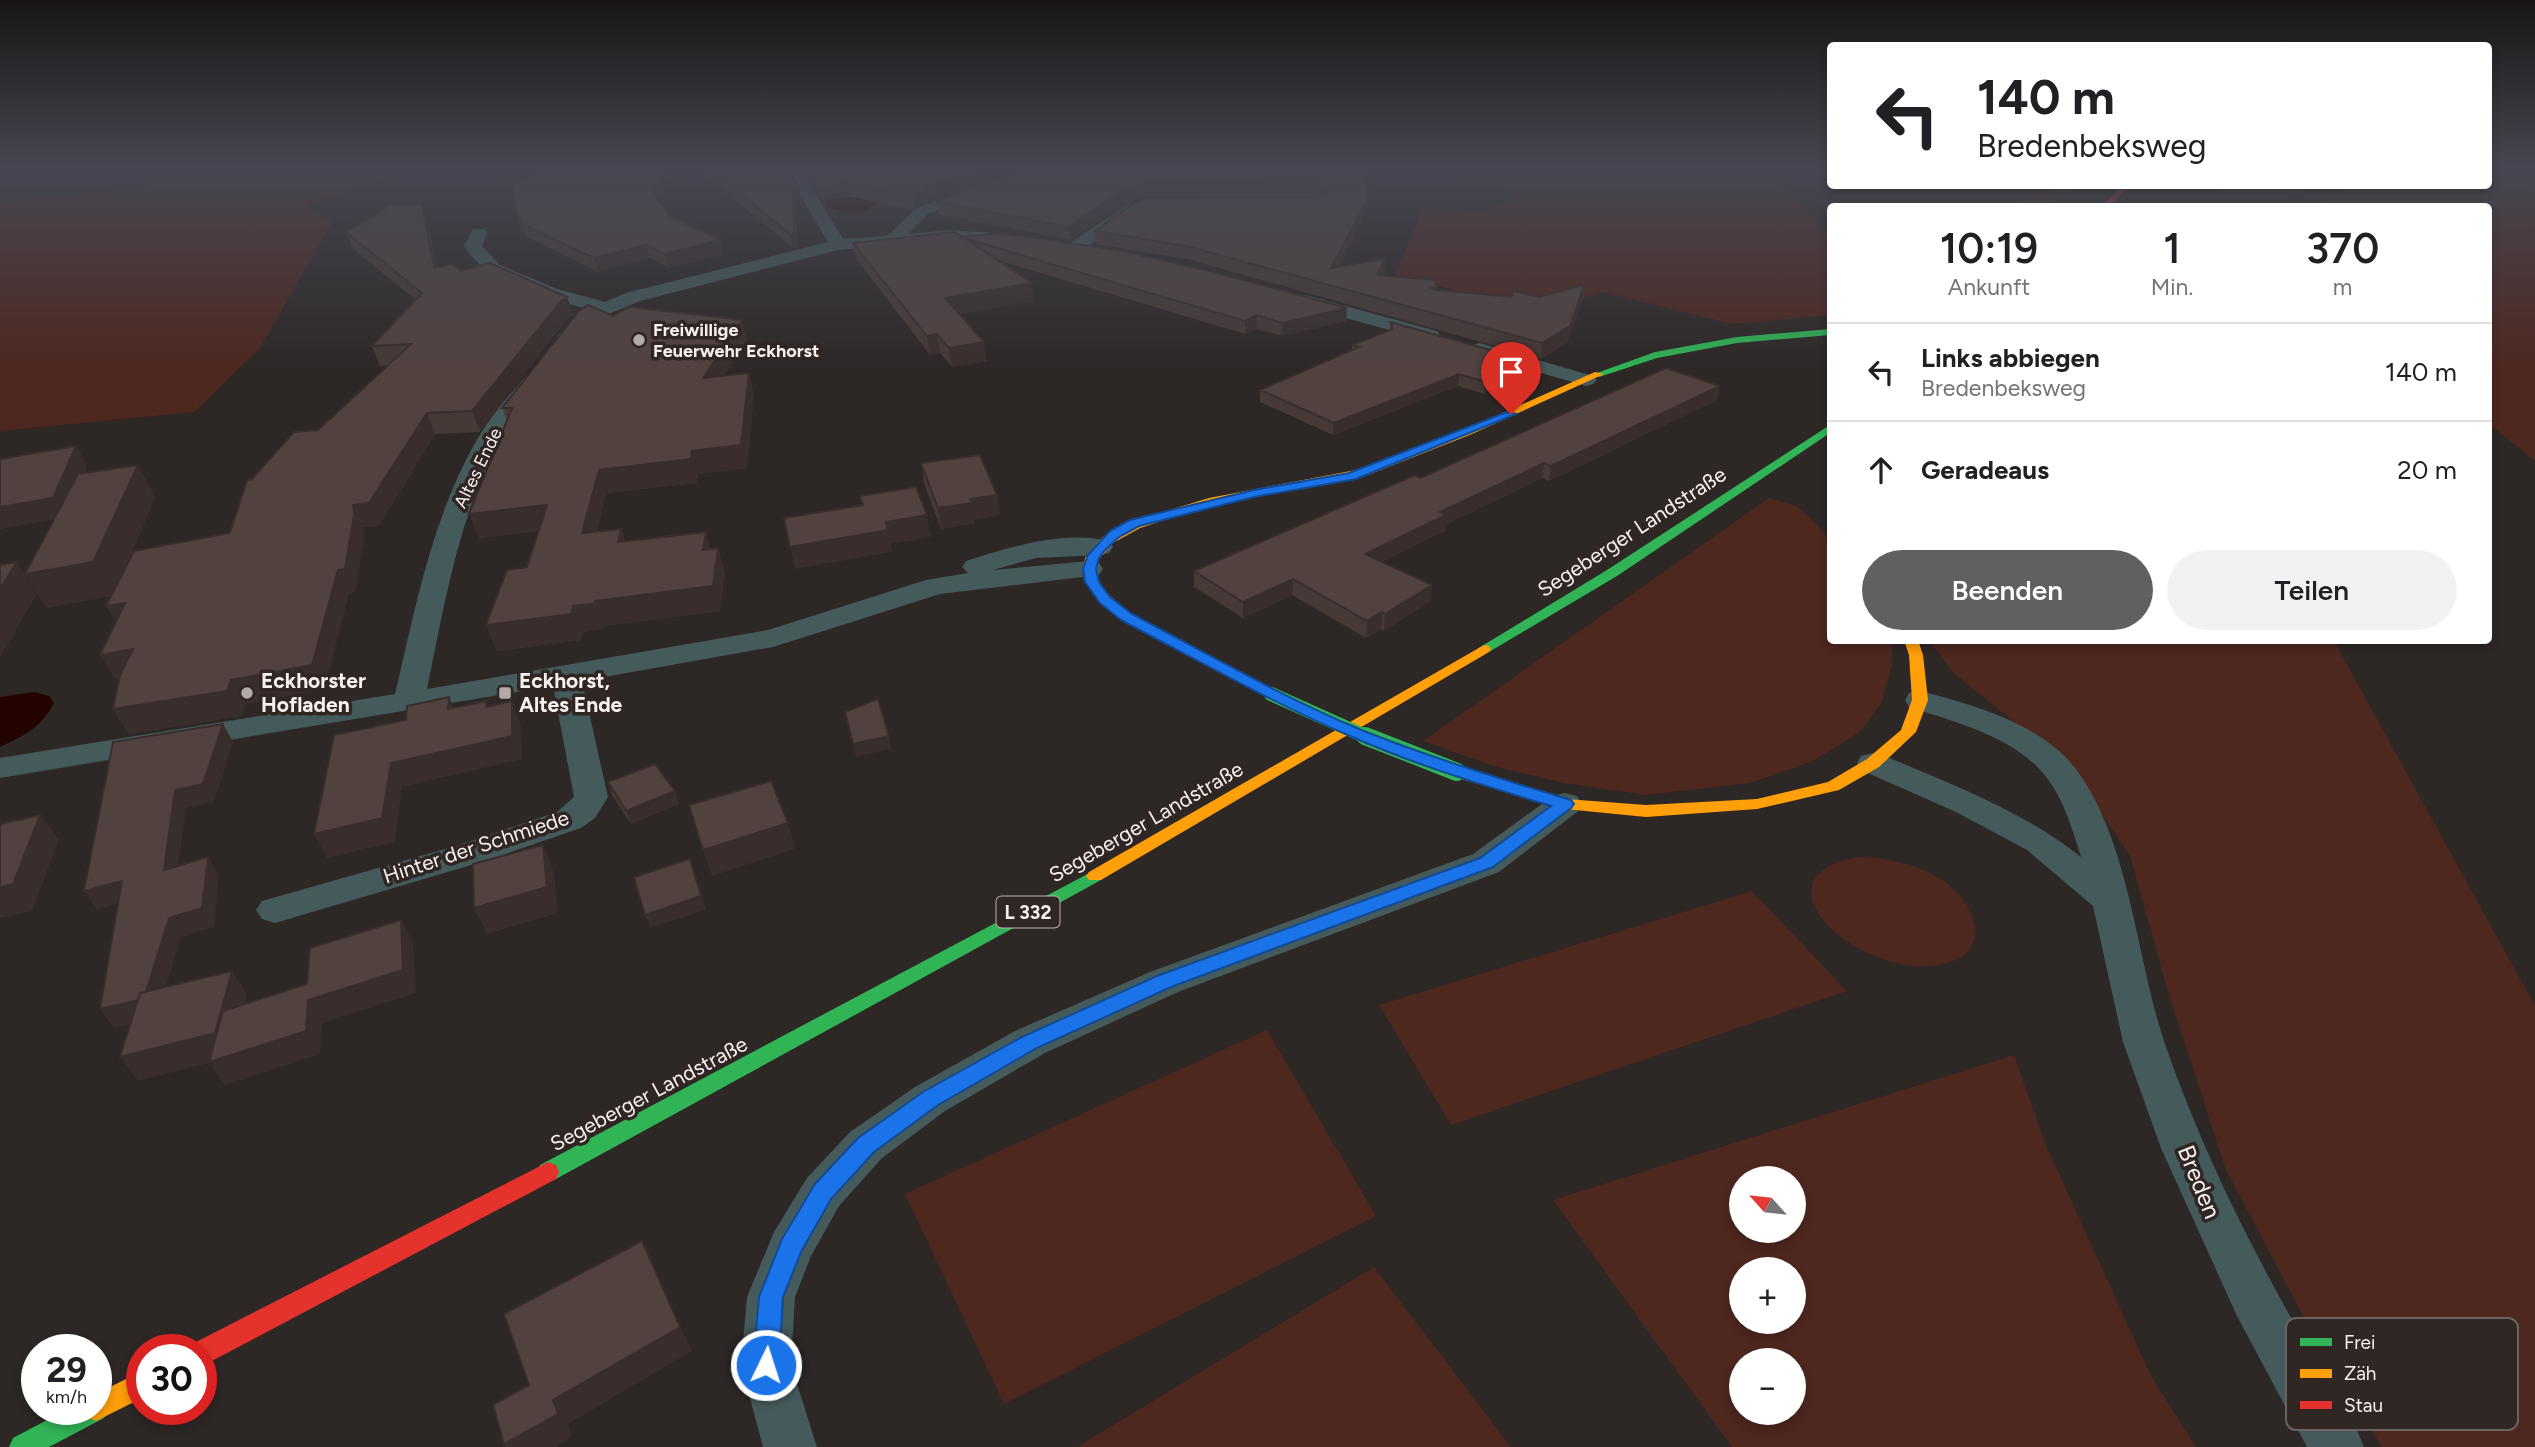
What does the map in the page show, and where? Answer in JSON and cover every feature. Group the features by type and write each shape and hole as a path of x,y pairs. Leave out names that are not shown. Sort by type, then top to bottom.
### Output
{"street":[{"path":"477,237 473,246 475,253 491,268 531,285 603,307"},
{"path":"833,237 838,245"},
{"name":"Altes Ende","path":"409,700 437,577 456,513 492,435 576,325 603,307 667,288 838,245 922,237"},
{"name":"Altes Ende","path":"969,237 1023,241"},
{"path":"1085,237 1068,247 1102,253"},
{"path":"1284,295 1586,380"},
{"path":"1827,332 1737,340 1661,354 1586,380 1485,426 1352,476 1162,514 1135,523 1115,534 1095,558 1092,582 1105,600 1126,617 1271,694 1357,733 1457,772 1565,804 1646,811 1757,804 1833,786 1873,763 1908,732 1920,700 1916,655 1912,644"},
{"name":"Segeberger Landstraße","path":"217,1345 608,1141 1145,849 1612,573 1827,430"},
{"path":"0,768 566,675 773,638 936,586 1000,577 1095,558"},
{"name":"Hinter der Schmiede","path":"275,910 471,853 569,820 583,810 591,797 566,675"},
{"name":"Breden","path":"1920,700 1979,719 2027,743 2062,773 2090,828 2144,1041 2213,1221 2286,1363"},
{"path":"1873,763 1968,804 2039,842 2108,898"},
{"path":"790,1447 766,1365 771,1297 791,1247 823,1192 866,1145 930,1099 1030,1042 1164,982 1486,863 1565,804"},
{"path":"22,1447 64,1425"},
{"name":"Breden","path":"2327,1430 2337,1447"}],"shaded area":[{"path":"0,237 324,237 259,349 194,412 0,431"},
{"path":"1411,237 1827,237 1827,315 1733,324 1603,292 1536,311 1395,275"},
{"path":"2492,237 2535,237 2535,461 2492,426"},
{"path":"1769,498 1796,506 1816,523 1827,537 1827,644 1892,644 1892,665 1882,702 1860,732 1813,761 1750,783 1646,795 1564,783 1497,767 1423,741"},
{"path":"1931,644 2336,644 2535,1006 2535,1447 2382,1447 2371,1430 2518,1430 2518,1318 2304,1318 2226,1170 2168,992 2130,856 2072,769 1955,674"},
{"path":"34,692 49,696 54,703 49,712 32,730 0,747 0,697"},
{"path":"1858,857 1909,865 1941,879 1955,890 1965,903 1974,923 1974,940 1967,952 1957,959 1938,965 1907,965 1877,957 1849,942 1827,924 1814,904 1813,884 1826,868"},
{"path":"1752,891 1847,991 1451,1125 1379,1005"},
{"path":"1267,1030 1376,1216 1004,1404 905,1194"},
{"path":"2014,1055 2045,1143 2151,1376 2196,1447 1732,1447 1553,1200"},
{"path":"1374,1267 1511,1447 1077,1447"}],"building":[{"path":"352,237 428,237 434,268 453,264 461,271 490,263 567,297 472,411 427,413 369,503 353,505 354,515 345,569 338,570 312,665 231,680 227,691 113,709 120,675 133,649 100,655 125,603 106,606 134,551 230,533 247,480 252,479 294,432 318,430 411,344 372,346 422,293"},
{"path":"549,237 713,237 721,240 665,254 646,245 594,258"},
{"path":"913,237 962,237 1032,283 945,298 984,342 949,348 937,334 927,336 853,243"},
{"path":"960,237 1026,237 1122,251 1347,308 1282,323 1257,315 1245,321"},
{"path":"1128,237 1348,237 1331,268 1385,259 1377,275 1435,280 1436,287 1431,288 1437,290 1511,297 1513,291 1539,297 1584,285 1570,326 1542,343 1190,247"},
{"path":"588,305 613,316 629,307 742,320 703,378 749,373 741,445 692,451 691,459 599,470 582,533 621,529 618,542 706,532 703,550 718,548 713,586 595,601 594,604 573,606 572,614 486,625 507,570 527,567 547,505 469,514 512,408 502,408 579,311"},
{"path":"1390,322 1523,359 1486,382 1459,374 1334,423 1260,390 1359,347 1352,345 1393,329"},
{"path":"1666,368 1720,386 1551,466 1544,463 1440,512 1446,515 1365,554 1432,585 1385,614 1382,612 1367,621 1293,579 1243,602 1194,571 1415,475 1420,478"},
{"path":"76,446 53,498 0,507 0,459"},
{"path":"980,455 997,495 970,499 972,503 938,508 921,463"},
{"path":"138,465 93,562 25,574 78,474"},
{"path":"916,487 927,515 886,522 888,530 790,547 784,518 863,505 860,496"},
{"path":"17,562 0,589 0,565"},
{"path":"449,697 448,709 486,701 486,707 512,701 512,736 391,763 382,818 314,834 334,735 406,720 407,706"},
{"path":"878,699 889,736 853,744 845,712"},
{"path":"223,724 203,784 175,790 164,870 208,857 202,908 169,918 146,992 140,993 138,1000 100,1009 122,881 84,891 113,742"},
{"path":"655,764 675,791 626,811 608,782"},
{"path":"771,781 788,823 703,850 689,805"},
{"path":"40,815 13,884 0,887 0,824"},
{"path":"543,845 547,887 474,908 473,864"},
{"path":"690,859 701,896 645,915 634,877"},
{"path":"401,920 403,970 308,1000 306,1031 209,1062 223,1011 307,984 310,948"},
{"path":"232,971 215,1033 120,1057 140,993"},
{"path":"642,1241 680,1327 553,1400 558,1414 504,1444 493,1405 529,1385 504,1314"}],"traffic: fast":[{"path":"1737,340 1827,332"},
{"path":"1599,374 1655,355 1737,340"},
{"path":"1484,649 1612,573 1827,430"},
{"path":"1271,694 1357,733 1457,772"},
{"path":"548,1172 1095,876"},
{"path":"22,1447 64,1425"}],"traffic: slow":[{"path":"1090,574 1092,558 1108,540 1135,525 1209,502 1364,472 1468,432 1599,374"},
{"path":"1457,772 1565,804 1646,811 1757,804 1833,786 1873,763 1908,732 1920,700 1916,655 1912,644"},
{"path":"1095,876 1484,649"},
{"path":"112,1400 126,1392"}],"traffic: jam":[{"path":"1090,574 1098,592 1126,617 1271,694"},
{"path":"217,1345 548,1172"}],"place":[{"name":"Freiwillige Feuerwehr Eckhorst","path":"639,340"},
{"name":"Eckhorster Hofladen","path":"247,693"},
{"name":"Eckhorst, Altes Ende","path":"505,693"}],"route":[{"path":"766,1365 771,1297 791,1247 823,1192 866,1145 930,1099 1030,1042 1164,982 1486,863 1565,804 1457,772 1357,733 1271,694 1126,617 1105,600 1092,582 1090,569 1092,558 1100,547 1115,534 1135,523 1162,514 1254,494 1352,476 1511,414"}]}
